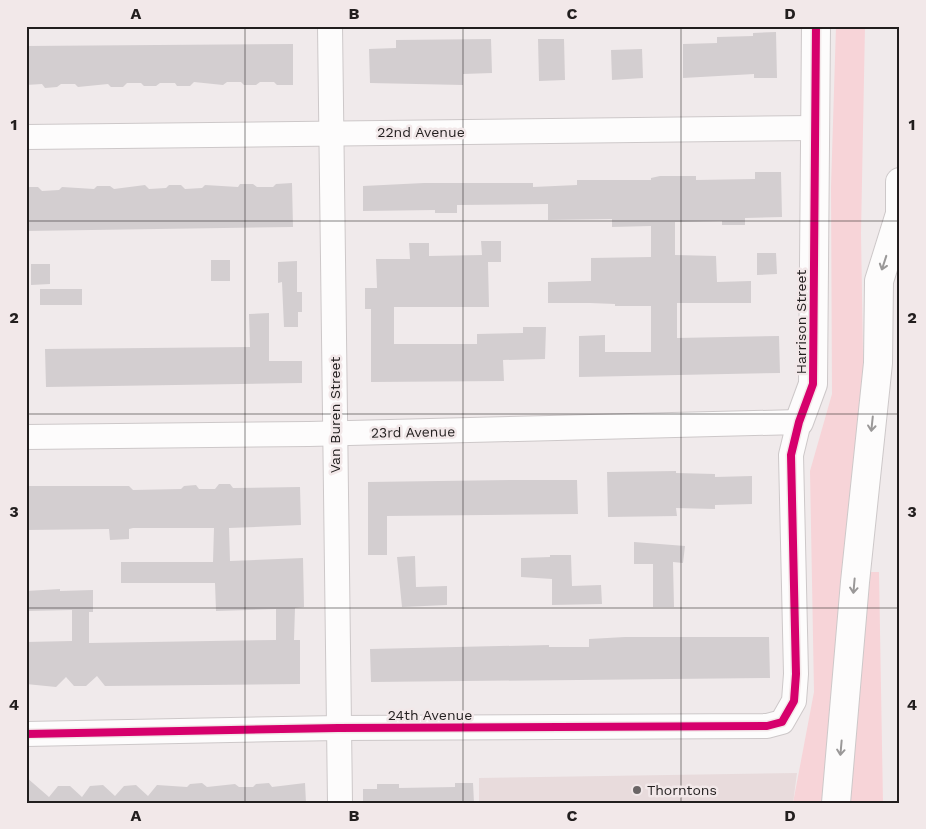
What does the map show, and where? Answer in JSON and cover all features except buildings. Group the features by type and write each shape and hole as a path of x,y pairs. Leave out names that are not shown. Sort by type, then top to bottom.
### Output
{"main road":[{"name":"Harrison Street","path":"799,422 813,384 816,26"},
{"path":"900,182 900,233"},
{"path":"836,803 855,582 878,363 879,281 900,217"}],"street":[{"name":"Van Buren Street","path":"330,26 340,803"},
{"name":"22nd Avenue","path":"26,137 332,132 815,128"},
{"name":"23rd Avenue","path":"26,437 335,434 799,422"},
{"name":"Harrison Street","path":"796,674 791,455 799,422"},
{"name":"24th Avenue","path":"26,734 338,728 767,726 782,722 794,701 796,674"}],"shaded area":[{"path":"836,26 865,26 861,233 864,417 827,803 793,803 814,692 810,471 832,394 831,187"},
{"path":"866,572 879,572 883,803 846,803"},
{"name":"Thorntons","path":"797,773 793,803 479,803 479,778"}],"cycle path":[{"path":"26,734 338,728 767,726 782,722 794,701 796,674 791,455 799,422 813,384 816,26"}],"place":[{"name":"Thorntons","path":"637,790"}]}
